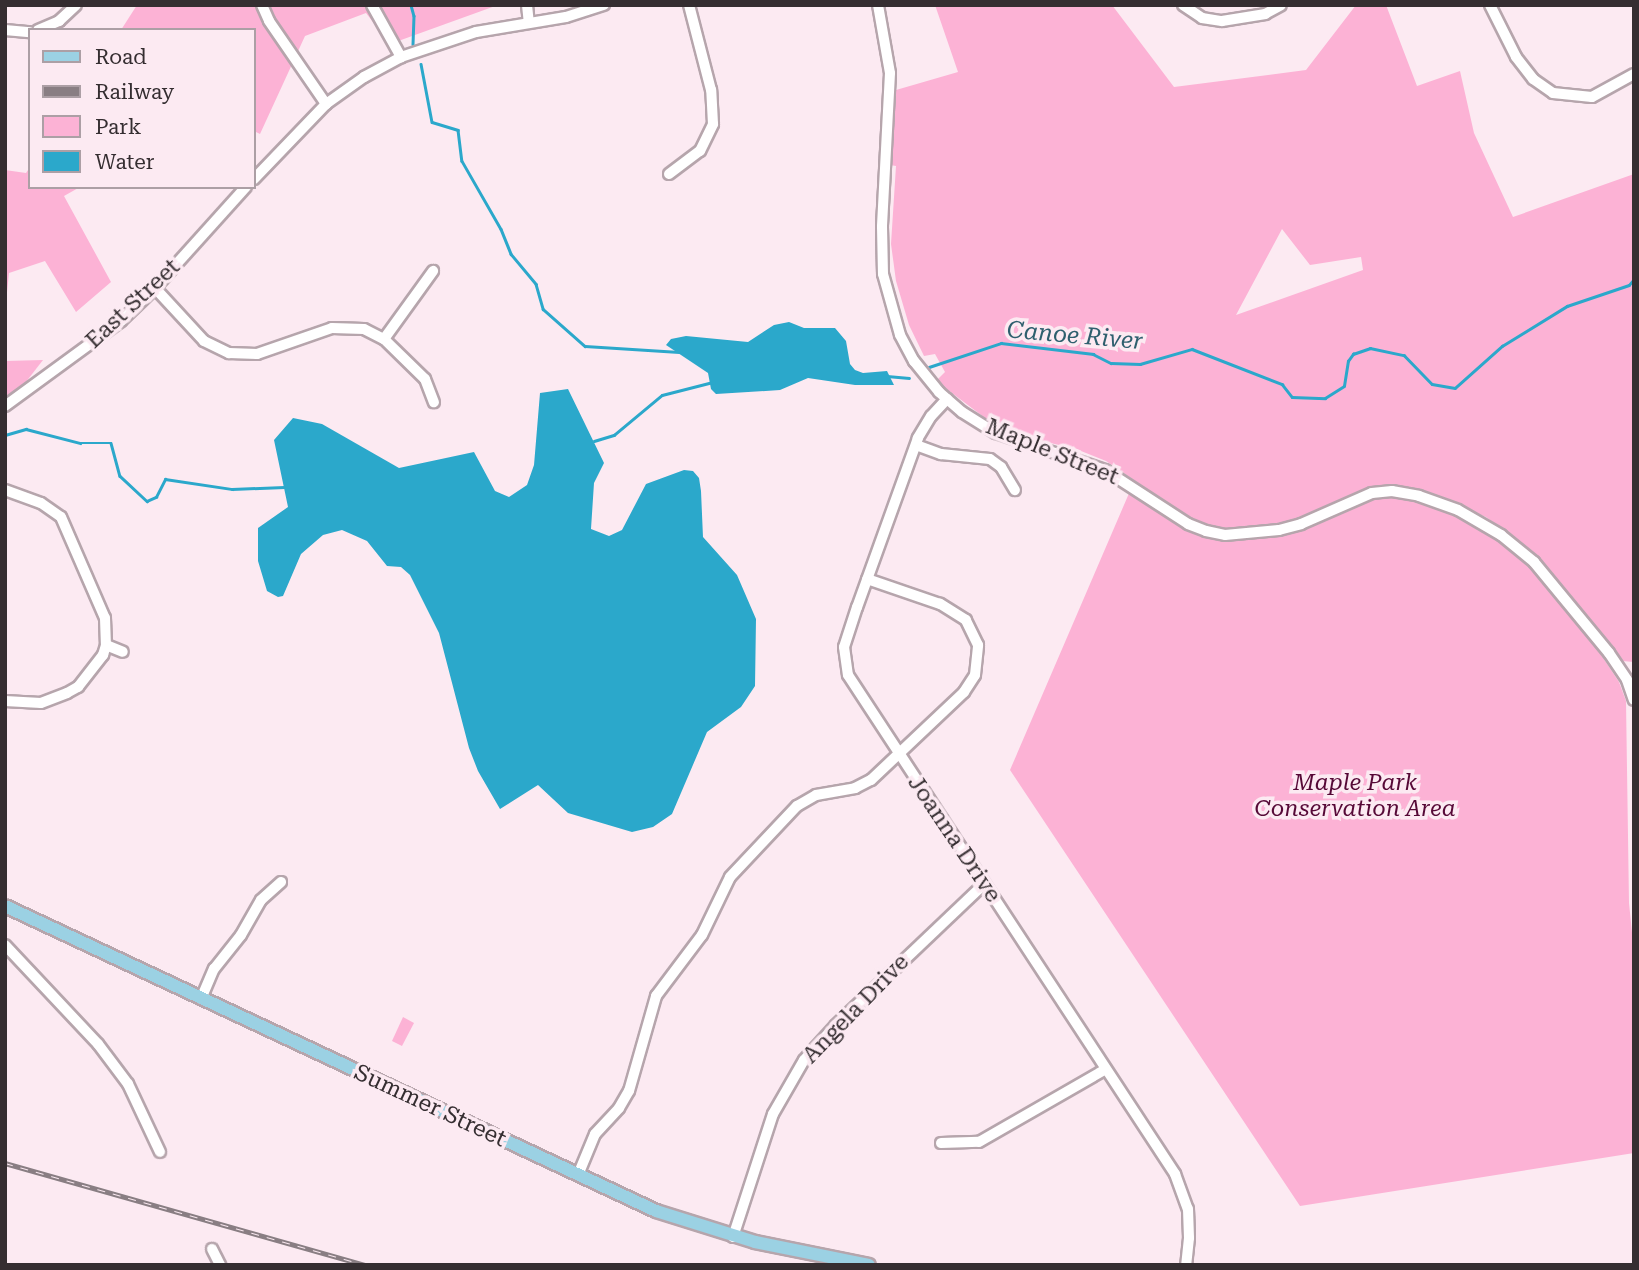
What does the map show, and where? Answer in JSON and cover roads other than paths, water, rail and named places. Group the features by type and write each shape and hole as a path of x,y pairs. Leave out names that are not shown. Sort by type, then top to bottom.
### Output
{"main road":[{"name":"Summer Street","path":"5,906 656,1211 733,1237 869,1265"}],"street":[{"path":"43,28 59,21 76,5"},
{"path":"262,5 269,21 326,104"},
{"path":"372,5 401,57"},
{"path":"527,5 529,23"},
{"path":"256,177 326,104 364,77 401,57 445,41 514,25 572,16 604,5"},
{"path":"669,174 700,151 713,124 711,90 689,5"},
{"name":"Maple Street","path":"878,5 890,73 882,227 886,293 892,316 907,348 930,383 947,399 996,433 1094,465 1124,481 1188,524 1217,534 1249,534 1290,527 1360,498 1384,492 1410,494 1458,510 1501,535 1534,562 1609,653 1627,680 1634,699"},
{"path":"1183,5 1198,17 1217,21 1259,15 1280,5"},
{"path":"1490,5 1516,57 1533,79 1553,93 1592,97 1634,74"},
{"path":"6,34 28,32"},
{"name":"East Street","path":"5,406 91,345 155,288 244,189"},
{"path":"384,339 433,271"},
{"path":"155,288 204,341 229,353 257,354 322,330 347,327 365,330 384,339 427,381 434,402"},
{"name":"Joanna Drive","path":"947,399 924,426 916,445 846,638 845,666 851,683 1106,1069 1183,1191 1189,1227 1186,1265"},
{"path":"916,445 941,454 990,459 1001,467 1015,490"},
{"path":"5,490 41,503 61,517 102,611 106,645 103,655 78,687 67,694 41,703 5,701"},
{"path":"578,1175 596,1134 619,1108 629,1091 656,996 702,935 727,881 797,806 817,795 863,784 959,696 977,669 978,645 971,625 947,607 867,579"},
{"path":"106,645 123,652"},
{"path":"201,999 214,969 241,935 261,900 281,882"},
{"name":"Angela Drive","path":"733,1237 774,1114 804,1060 836,1025 984,884"},
{"path":"5,945 98,1044 128,1084 160,1152"},
{"path":"941,1143 979,1142 1106,1069"},
{"path":"212,1249 220,1265"}],"water":[{"path":"789,322 804,328 835,328 846,341 850,364 855,370 863,373 887,371 894,385 855,385 808,378 780,390 716,394 711,389 708,373 666,345 671,339 686,336 748,342 774,325"},
{"path":"568,389 604,463 594,483 591,529 609,536 622,530 646,484 684,470 693,471 699,478 701,491 703,537 737,575 756,619 755,686 741,707 707,732 672,814 653,827 632,832 568,813 538,785 500,809 478,771 469,748 439,633 410,575 401,567 387,566 367,541 342,530 323,535 301,554 283,596 278,597 267,591 258,561 258,528 288,507 274,440 293,418 322,424 399,468 474,452 495,491 509,497 527,485 534,465 540,393"}],"waterway":[{"path":"411,5 414,16 413,44"},
{"path":"421,64 432,122 458,130 462,161 501,229 511,254 536,284 543,309 585,346 679,352"},
{"name":"Canoe River","path":"929,367 1001,343 1093,354 1111,363 1140,364 1192,349 1282,384 1292,397 1325,398 1344,386 1348,361 1353,354 1370,348 1404,355 1432,384 1455,388 1502,346 1567,306 1629,285 1634,279"},
{"name":"Canoe River","path":"887,376 909,378"},
{"name":"Canoe River","path":"594,441 614,435 662,395 713,382"},
{"name":"Canoe River","path":"5,435 26,429 80,443 111,443 120,476 147,501 156,497 165,479 232,489 284,487"}],"railway":[{"path":"5,1163 365,1265"}],"park label":[{"name":"Maple Park Conservation Area","path":"1355,796"}]}
